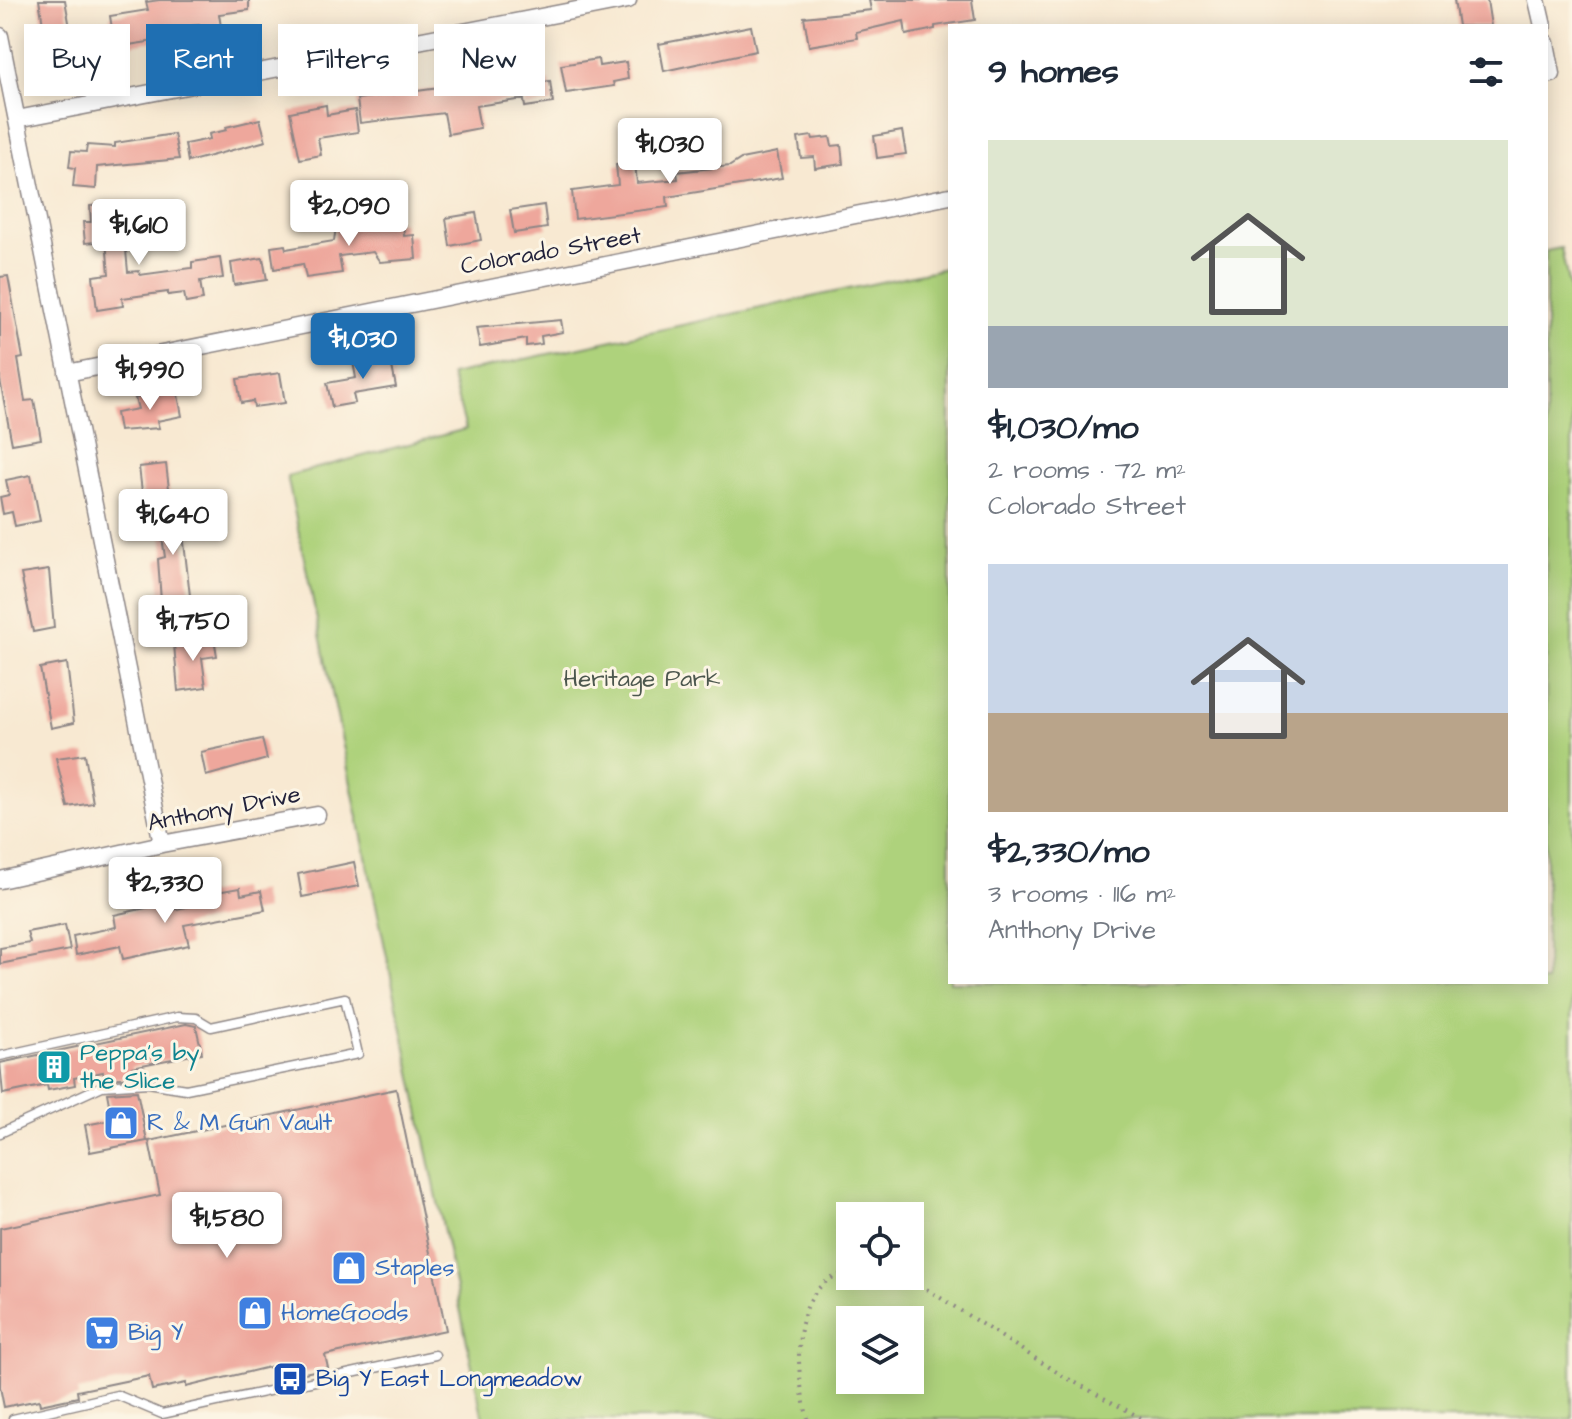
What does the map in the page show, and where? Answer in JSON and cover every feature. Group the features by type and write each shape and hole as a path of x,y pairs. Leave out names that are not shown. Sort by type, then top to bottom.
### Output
{"street":[{"path":"17,119 628,0"},
{"path":"1537,0 1543,24"},
{"path":"0,36 162,844"},
{"name":"Colorado Street","path":"67,373 948,196"},
{"name":"Anthony Drive","path":"0,880 162,844 317,815"}],"lane":[{"path":"0,1056 177,1017 196,1018 211,1027 345,998 358,1054 186,1089 148,1083 102,1086 0,1133"},
{"path":"13,1419 117,1395 162,1414 435,1355"}],"path":[{"path":"808,1419 799,1389 798,1349 803,1317 817,1291 836,1275"},
{"path":"924,1288 1063,1376 1143,1419"}],"green space":[{"name":"Heritage Park","path":"1561,248 1572,301 1572,1419 483,1419 287,476 466,429 451,375 948,267 948,984 1548,984 1548,251"}],"building":[{"path":"39,0 65,0 69,24 43,24"},
{"path":"249,0 249,10 219,14 221,24 146,24 146,42 130,45 130,24 111,24 110,16 148,10 146,2"},
{"path":"869,0 972,0 975,20 935,26 935,29 906,35 904,21 856,32 857,38 809,46 804,17 871,10"},
{"path":"1454,0 1487,0 1491,24 1458,24"},
{"path":"751,26 756,51 664,71 659,44"},
{"path":"598,59 599,66 626,62 628,79 613,82 614,86 566,93 561,65"},
{"path":"550,81 553,103 525,107 524,99 476,106 480,128 448,134 444,113 360,123 357,99 418,96 418,91 434,89 434,96 545,96 545,82"},
{"path":"326,105 327,115 355,110 358,132 318,138 321,155 300,159 290,112"},
{"path":"260,119 266,141 188,162 185,144 210,139 209,134 227,130 226,127"},
{"path":"902,131 906,154 877,158 874,136"},
{"path":"174,134 179,159 97,167 96,189 73,187 75,168 69,167 71,151 86,152 87,145 115,147 115,143"},
{"path":"812,136 813,139 830,137 832,146 841,145 843,164 815,168 814,157 801,158 798,138"},
{"path":"777,152 782,178 667,197 668,207 575,219 572,191 618,185 616,165 635,163 637,183 678,179 677,172 730,166 741,159"},
{"path":"113,203 114,219 123,218 128,272 139,271 140,275 192,268 192,262 220,258 223,278 200,281 203,300 186,303 184,293 168,295 168,292 122,298 123,306 97,310 93,276 109,274 106,241 85,243 83,222 91,222 90,206"},
{"path":"544,205 547,228 514,233 510,210"},
{"path":"476,213 481,240 450,246 446,218"},
{"path":"373,221 373,224 403,222 404,236 414,235 416,259 380,262 373,252 339,256 342,273 306,278 303,264 274,269 271,247 285,245 286,249 334,241 336,227"},
{"path":"263,258 267,280 234,285 231,263"},
{"path":"8,276 23,358 18,359 25,401 34,400 41,439 12,444 0,380 0,277"},
{"path":"561,320 563,332 541,336 542,344 526,346 526,339 480,347 476,328"},
{"path":"390,356 396,387 353,394 355,403 332,407 327,383 356,378 353,362"},
{"path":"280,373 285,403 254,407 253,401 241,403 237,379"},
{"path":"177,390 182,416 157,421 159,428 119,431 116,413 138,409 135,398"},
{"path":"166,464 171,505 144,508 139,467"},
{"path":"31,475 40,521 15,526 12,512 3,514 0,497 9,495 6,480"},
{"path":"180,507 190,596 161,601 158,559 165,557 158,510"},
{"path":"49,570 54,628 33,632 21,574"},
{"path":"214,638 217,656 202,658 206,687 178,691 174,644"},
{"path":"67,663 74,723 51,728 40,668"},
{"path":"262,739 267,759 206,776 201,752"},
{"path":"85,754 93,803 68,807 56,758"},
{"path":"354,862 359,886 302,897 298,874"},
{"path":"240,888 241,895 261,891 265,910 184,925 189,945 123,959 120,946 76,955 73,936 116,927 114,915 164,904 166,911 207,903 205,894"},
{"path":"65,925 70,950 0,964 0,948 30,943 27,932"},
{"path":"186,1024 196,1026 202,1053 132,1067 134,1077 105,1079 103,1072 74,1078 75,1085 48,1090 47,1085 3,1094 0,1063"},
{"path":"396,1089 446,1330 325,1355 328,1368 276,1379 273,1366 186,1387 186,1383 152,1390 149,1376 77,1391 78,1397 40,1405 39,1400 4,1407 0,1387 0,1228 160,1195 149,1141"},
{"name":"R & M Gun Vault","path":"137,1091 147,1141 90,1152 85,1125 112,1120 107,1093"}],"place":[{"name":"Peppa's by the Slice","path":"54,1067"},
{"name":"R & M Gun Vault","path":"121,1123"},
{"name":"Staples","path":"349,1268"},
{"name":"HomeGoods","path":"255,1313"},
{"name":"Big Y","path":"102,1333"},
{"name":"Big Y East Longmeadow","path":"290,1379"}]}
